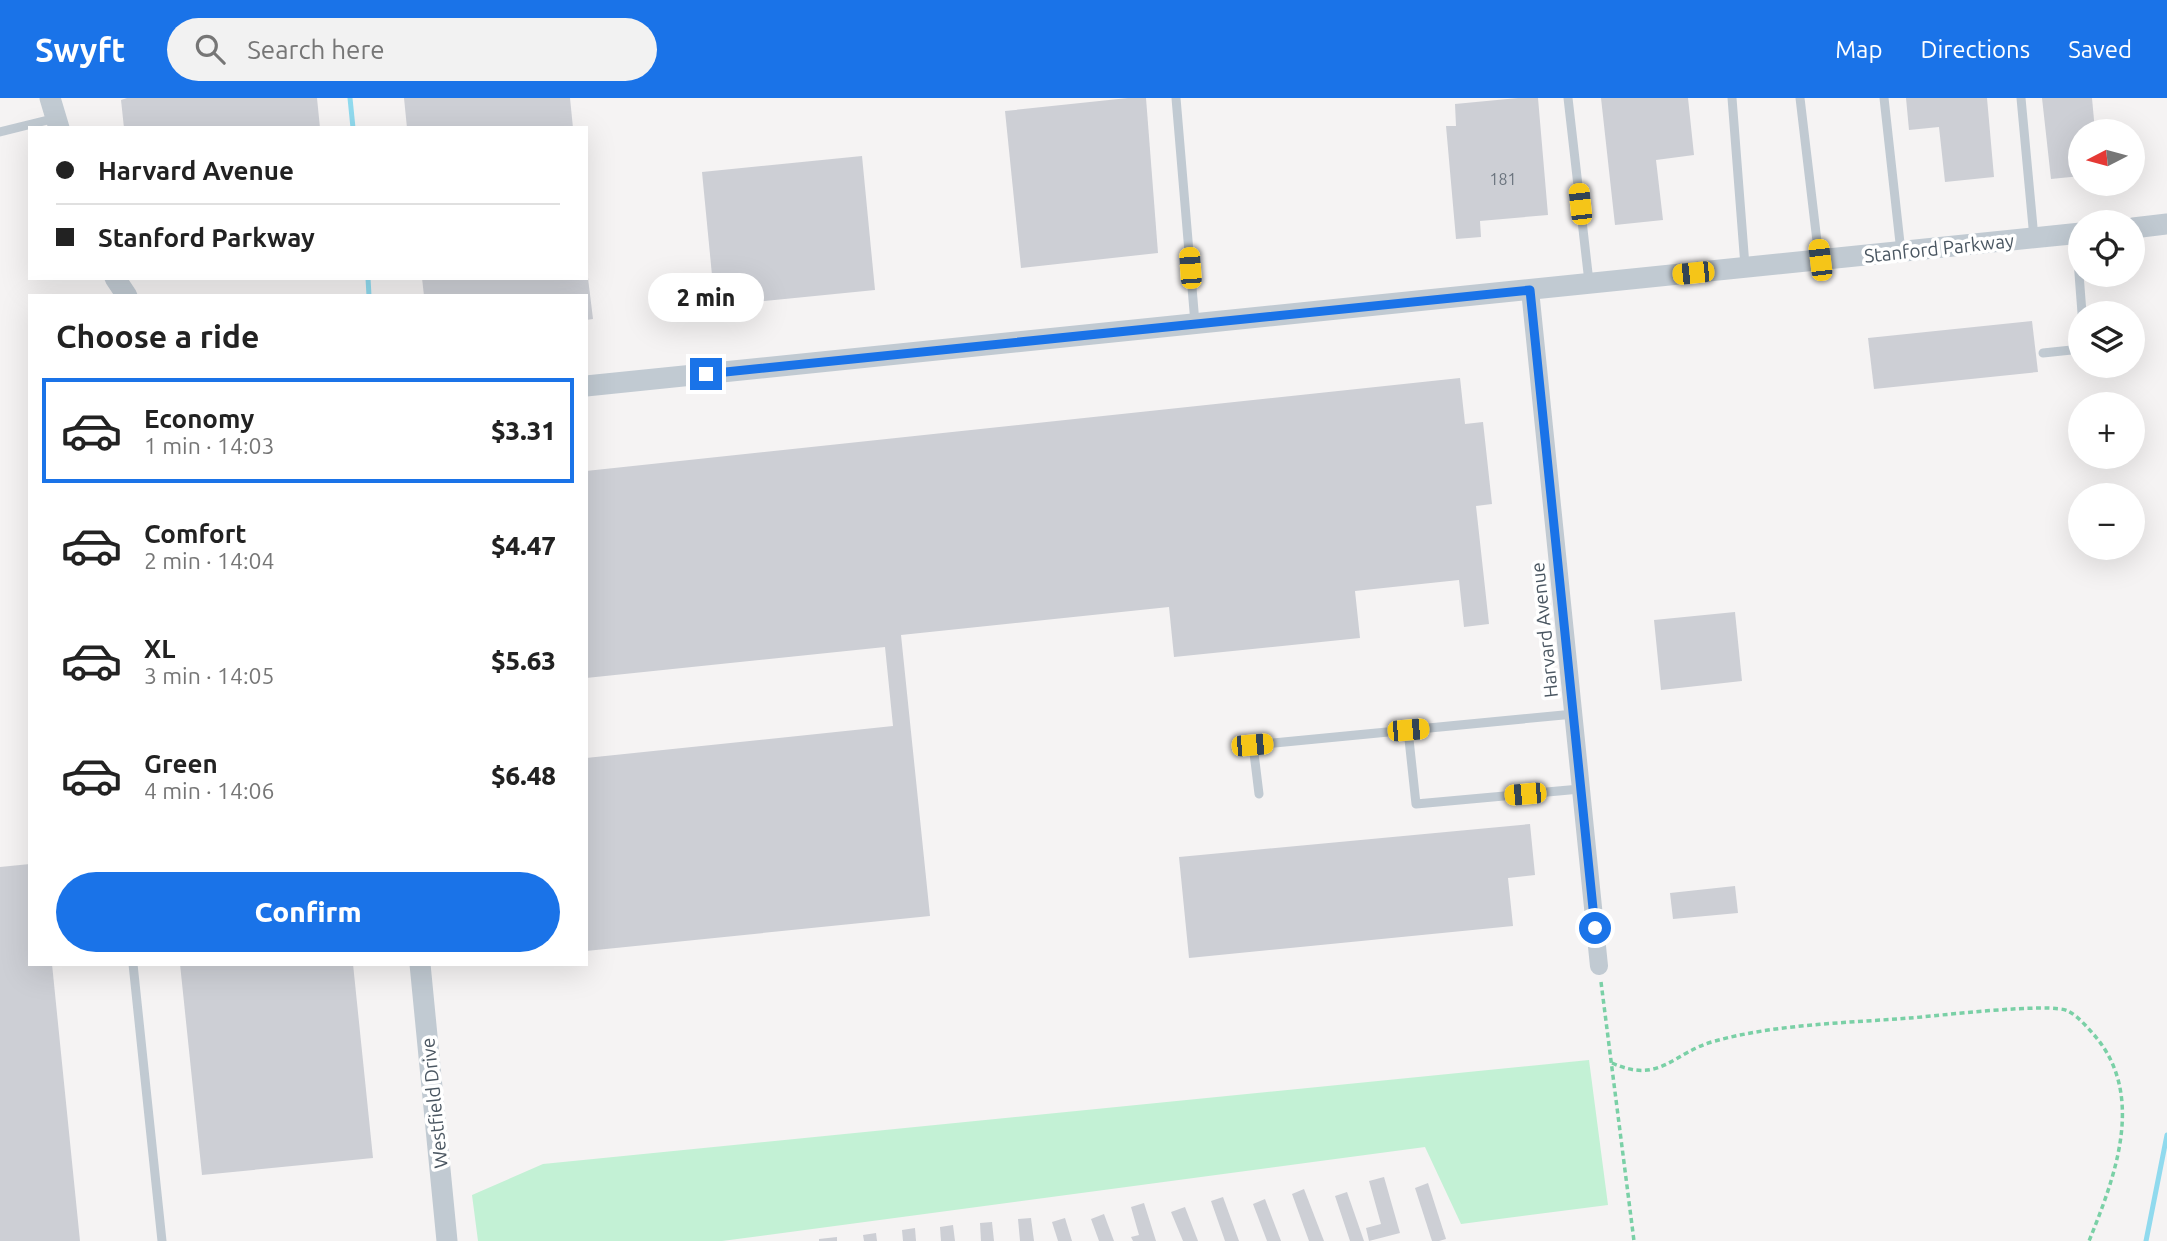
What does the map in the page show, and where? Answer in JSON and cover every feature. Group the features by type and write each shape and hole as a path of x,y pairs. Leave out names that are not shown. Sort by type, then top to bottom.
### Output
{"street":[{"path":"2145,227 2167,224"},
{"name":"Stanford Parkway","path":"588,386 2068,234"},
{"name":"Harvard Avenue","path":"1530,290 1599,966"},
{"name":"Westfield Drive","path":"421,966 447,1241"}],"lane":[{"path":"1176,98 1195,323"},
{"path":"1568,98 1589,284"},
{"path":"1732,98 1745,267"},
{"path":"1800,98 1820,260"},
{"path":"1884,98 1901,251"},
{"path":"2021,98 2034,238"},
{"path":"0,132 55,115"},
{"path":"2043,353 2068,350"},
{"path":"1259,794 1252,745 1574,714"},
{"path":"1408,730 1416,804 1580,789"},
{"path":"134,966 162,1241"}],"path":[{"path":"1599,966 1634,1241"},
{"path":"1612,1063 1634,1073 1664,1066 1713,1041 1799,1027 2021,1009 2067,1010 2088,1027 2110,1054 2122,1096 2121,1150 2114,1181 2089,1241"}],"green space":[{"path":"1589,1060 1608,1205 1461,1224 1425,1147 722,1241 478,1241 472,1195 543,1164"}],"building":[{"path":"317,98 320,126 124,126 121,100"},
{"path":"404,98 570,98 573,126 407,126"},
{"path":"1146,98 1158,253 1021,268 1005,111"},
{"path":"1538,98 1548,215 1480,221 1481,237 1456,239 1446,126 1456,126 1455,104"},
{"path":"1601,98 1688,98 1694,155 1656,160 1663,220 1615,225"},
{"path":"1906,98 1987,98 1994,177 1945,182 1939,127 1909,130"},
{"path":"2042,98 2092,98 2094,119 2068,119 2068,177 2051,179"},
{"path":"862,156 875,290 715,306 702,172"},
{"path":"588,278 593,319 588,320 588,294 424,294 422,280"},
{"path":"2032,321 2038,372 1874,389 1868,338"},
{"path":"1460,378 1465,424 1483,422 1492,504 1476,506 1489,624 1464,627 1459,580 1355,591 1360,638 1174,657 1169,607 901,635 930,916 588,951 588,758 893,726 885,647 588,678 588,471"},
{"path":"1735,612 1742,681 1661,690 1654,620"},
{"path":"1530,824 1535,875 1508,878 1513,926 1189,958 1179,857"},
{"path":"28,864 28,966 52,966 80,1241 0,1241 0,867"},
{"path":"1735,886 1738,913 1673,919 1670,893"},
{"path":"180,966 353,966 373,1158 202,1175"},
{"path":"1384,1177 1400,1233 1369,1241 1366,1228 1381,1224 1369,1181"},
{"path":"1428,1183 1446,1239 1439,1241 1432,1241 1415,1188"},
{"path":"1304,1189 1324,1241 1309,1241 1292,1194"},
{"path":"1347,1192 1364,1241 1350,1241 1335,1196"},
{"path":"1223,1197 1239,1241 1225,1241 1211,1201"},
{"path":"1265,1199 1281,1241 1267,1241 1253,1204"},
{"path":"1144,1203 1156,1241 1133,1241 1131,1237 1139,1235 1131,1207"},
{"path":"1185,1207 1198,1241 1183,1241 1171,1212"},
{"path":"1104,1214 1114,1241 1099,1241 1091,1219"},
{"path":"1031,1218 1034,1241 1020,1241 1018,1219"},
{"path":"1065,1218 1072,1241 1058,1241 1052,1222"},
{"path":"992,1222 994,1241 981,1241 980,1223"},
{"path":"953,1225 955,1241 941,1241 940,1227"},
{"path":"915,1228 916,1241 903,1241 902,1230"},
{"path":"876,1233 877,1241 864,1241 863,1235"},
{"path":"837,1237 837,1241 819,1241 819,1239"}],"waterway":[{"path":"350,98 353,126"},
{"path":"368,280 369,294"},
{"path":"2146,1241 2167,1135"}],"route":[{"path":"706,374 1530,290 1595,928"}]}
